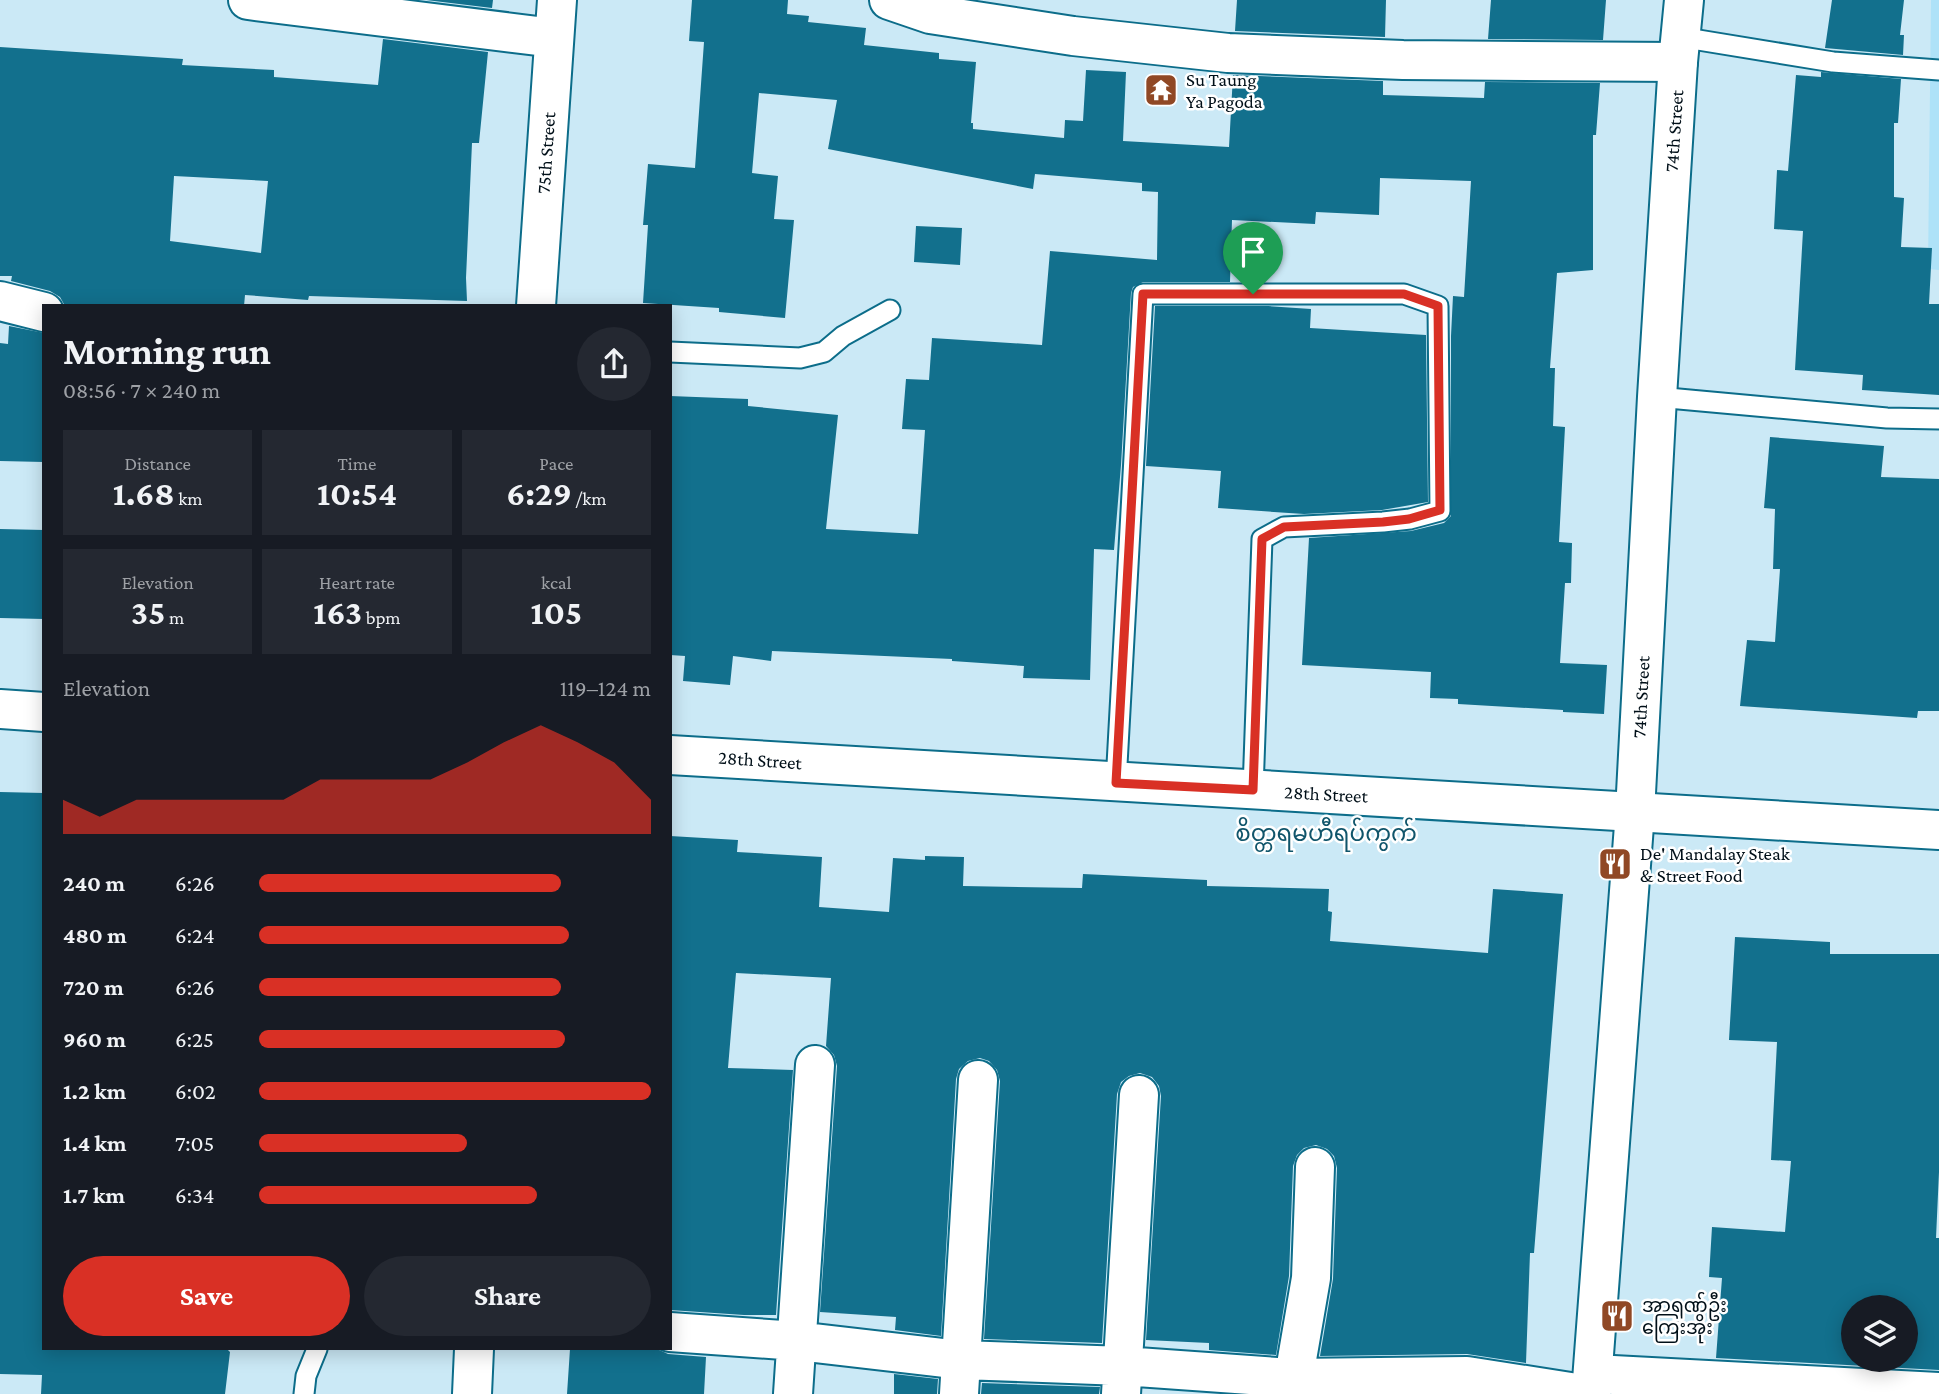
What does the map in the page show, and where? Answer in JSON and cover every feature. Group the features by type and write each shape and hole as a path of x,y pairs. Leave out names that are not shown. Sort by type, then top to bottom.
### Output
{"street":[{"path":"248,0 554,38"},
{"name":"75th Street","path":"536,304 557,0"},
{"path":"889,0 1073,36 1228,53 1403,60 1679,49"},
{"name":"74th Street","path":"1589,1387 1635,812 1657,397 1684,0"},
{"path":"0,301 42,311"},
{"path":"0,709 42,712"},
{"name":"28th Street","path":"672,755 1939,830"},
{"path":"793,1394 815,1065"},
{"path":"960,1377 978,1080"},
{"path":"1122,1380 1139,1095"},
{"path":"1291,1386 1311,1278 1315,1167"},
{"path":"672,1332 797,1341 960,1377 1291,1386 1466,1376 1589,1387 1939,1392"},
{"path":"472,1394 474,1350"}],"lane":[{"path":"1679,49 1939,70"},
{"path":"1116,783 1143,294 1404,294 1438,306 1440,510 1409,519 1383,522 1284,527 1262,539 1253,790"},
{"path":"672,352 800,358 824,352 842,336 890,310"},
{"path":"1657,397 1887,418 1939,419"},
{"path":"304,1394 306,1376 317,1350"}],"shaded area":[{"path":"1931,0 1939,0 1939,270 1928,269"}],"building":[{"path":"426,0 493,0 492,8"},
{"path":"692,0 788,0 787,14 809,16 808,22 866,28 864,45 939,53 939,59 976,62 971,123 973,129 1064,138 1065,120 1083,121 1086,70 1126,72 1123,141 1229,147 1233,75 1383,81 1383,95 1484,98 1485,82 1600,83 1596,135 1593,135 1593,270 1557,273 1550,368 1555,368 1553,426 1565,427 1559,542 1572,543 1571,583 1565,583 1560,663 1607,665 1604,714 1458,704 1458,699 1430,698 1431,672 1302,665 1309,538 1411,531 1444,523 1451,516 1453,296 1464,297 1471,181 1380,178 1379,215 1316,212 1315,224 1232,220 1230,282 1143,282 1133,287 1114,550 1094,549 1090,680 1023,678 1024,666 952,659 772,651 771,661 733,656 730,685 683,681 685,656 672,655 672,396 748,399 748,406 838,415 826,529 918,534 925,430 902,429 906,379 929,380 932,338 1042,345 1050,251 1157,260 1158,192 1142,191 1142,183 1035,174 1033,189 828,149 837,100 759,93 752,173 778,176 774,219 794,220 785,318 719,312 719,308 643,303 648,225 643,225 648,164 695,168 704,42 689,41"},
{"path":"1237,0 1386,0 1385,37 1235,31"},
{"path":"1491,0 1606,0 1603,40 1488,39"},
{"path":"1832,0 1904,0 1900,35 1904,35 1903,55 1825,48"},
{"path":"383,39 488,52 479,143 472,143 467,301 309,296 308,300 245,295 244,304 64,304 60,297 50,291 11,281 12,276 0,276 0,47 183,59 182,65 274,70 274,77 378,85","holes":["174,176 268,181 261,253 170,241"]},
{"path":"1821,72 1901,79 1898,123 1894,123 1894,197 1904,198 1901,247 1932,248 1929,304 1939,304 1939,395 1862,390 1863,375 1795,370 1803,231 1774,229 1777,170 1788,171 1796,75 1821,77"},
{"path":"916,226 962,228 960,265 914,262"},
{"path":"1155,306 1268,306 1311,309 1310,328 1426,335 1428,502 1382,510 1304,514 1218,508 1221,471 1146,466"},
{"path":"9,326 42,333 42,462 0,461 0,343 8,344"},
{"path":"1770,437 1884,446 1881,477 1939,479 1939,711 1918,711 1917,718 1740,706 1747,640 1775,642 1780,569 1773,569 1775,509 1764,508"},
{"path":"0,529 42,530 42,619 0,618"},
{"path":"0,792 42,793 42,1350 230,1352 225,1394 41,1394 42,1375 0,1374"},
{"path":"672,836 738,840 737,852 822,857 819,907 889,912 893,858 925,860 925,856 964,857 963,886 1082,888 1083,874 1207,880 1207,886 1329,889 1328,911 1332,912 1330,941 1488,953 1493,889 1563,894 1534,1253 1530,1253 1526,1363 1467,1354 1320,1356 1333,1279 1337,1168 1334,1156 1327,1149 1316,1145 1304,1148 1297,1155 1293,1166 1289,1276 1276,1355 1209,1350 1209,1343 1146,1340 1161,1096 1159,1086 1152,1077 1140,1073 1121,1082 1117,1094 1102,1343 984,1339 1000,1081 997,1070 989,1061 980,1058 968,1061 959,1069 956,1079 941,1336 895,1330 896,1317 820,1312 837,1066 834,1055 826,1046 831,978 736,973 728,1068 793,1070 776,1315 672,1310"},
{"path":"1735,937 1830,942 1830,954 1939,954 1939,1172 1936,1238 1939,1238 1939,1370 1918,1369 1918,1295 1841,1295 1841,1365 1716,1358 1722,1278 1709,1277 1712,1227 1785,1232 1791,1161 1771,1160 1777,1042 1729,1040"},
{"path":"570,1350 659,1350 668,1354 706,1357 704,1394 567,1394"},
{"path":"894,1374 938,1379 937,1394 894,1394"},
{"path":"982,1383 1100,1387 1099,1394 981,1394"}],"place":[{"name":"Su Taung Ya Pagoda","path":"1161,90"},
{"name":"De' Mandalay Steak & Street Food","path":"1615,864"},
{"name":"အာရုဏ်ဦး ကြေးအိုး","path":"1617,1316"}],"district":[{"name":"စိတ္တရမဟီရပ်ကွက်","path":"1326,833"}],"route":[{"path":"1143,294 1253,294 1404,294 1438,306 1440,510 1409,519 1383,522 1284,527 1262,539 1253,790 1116,783 1143,294"}]}
